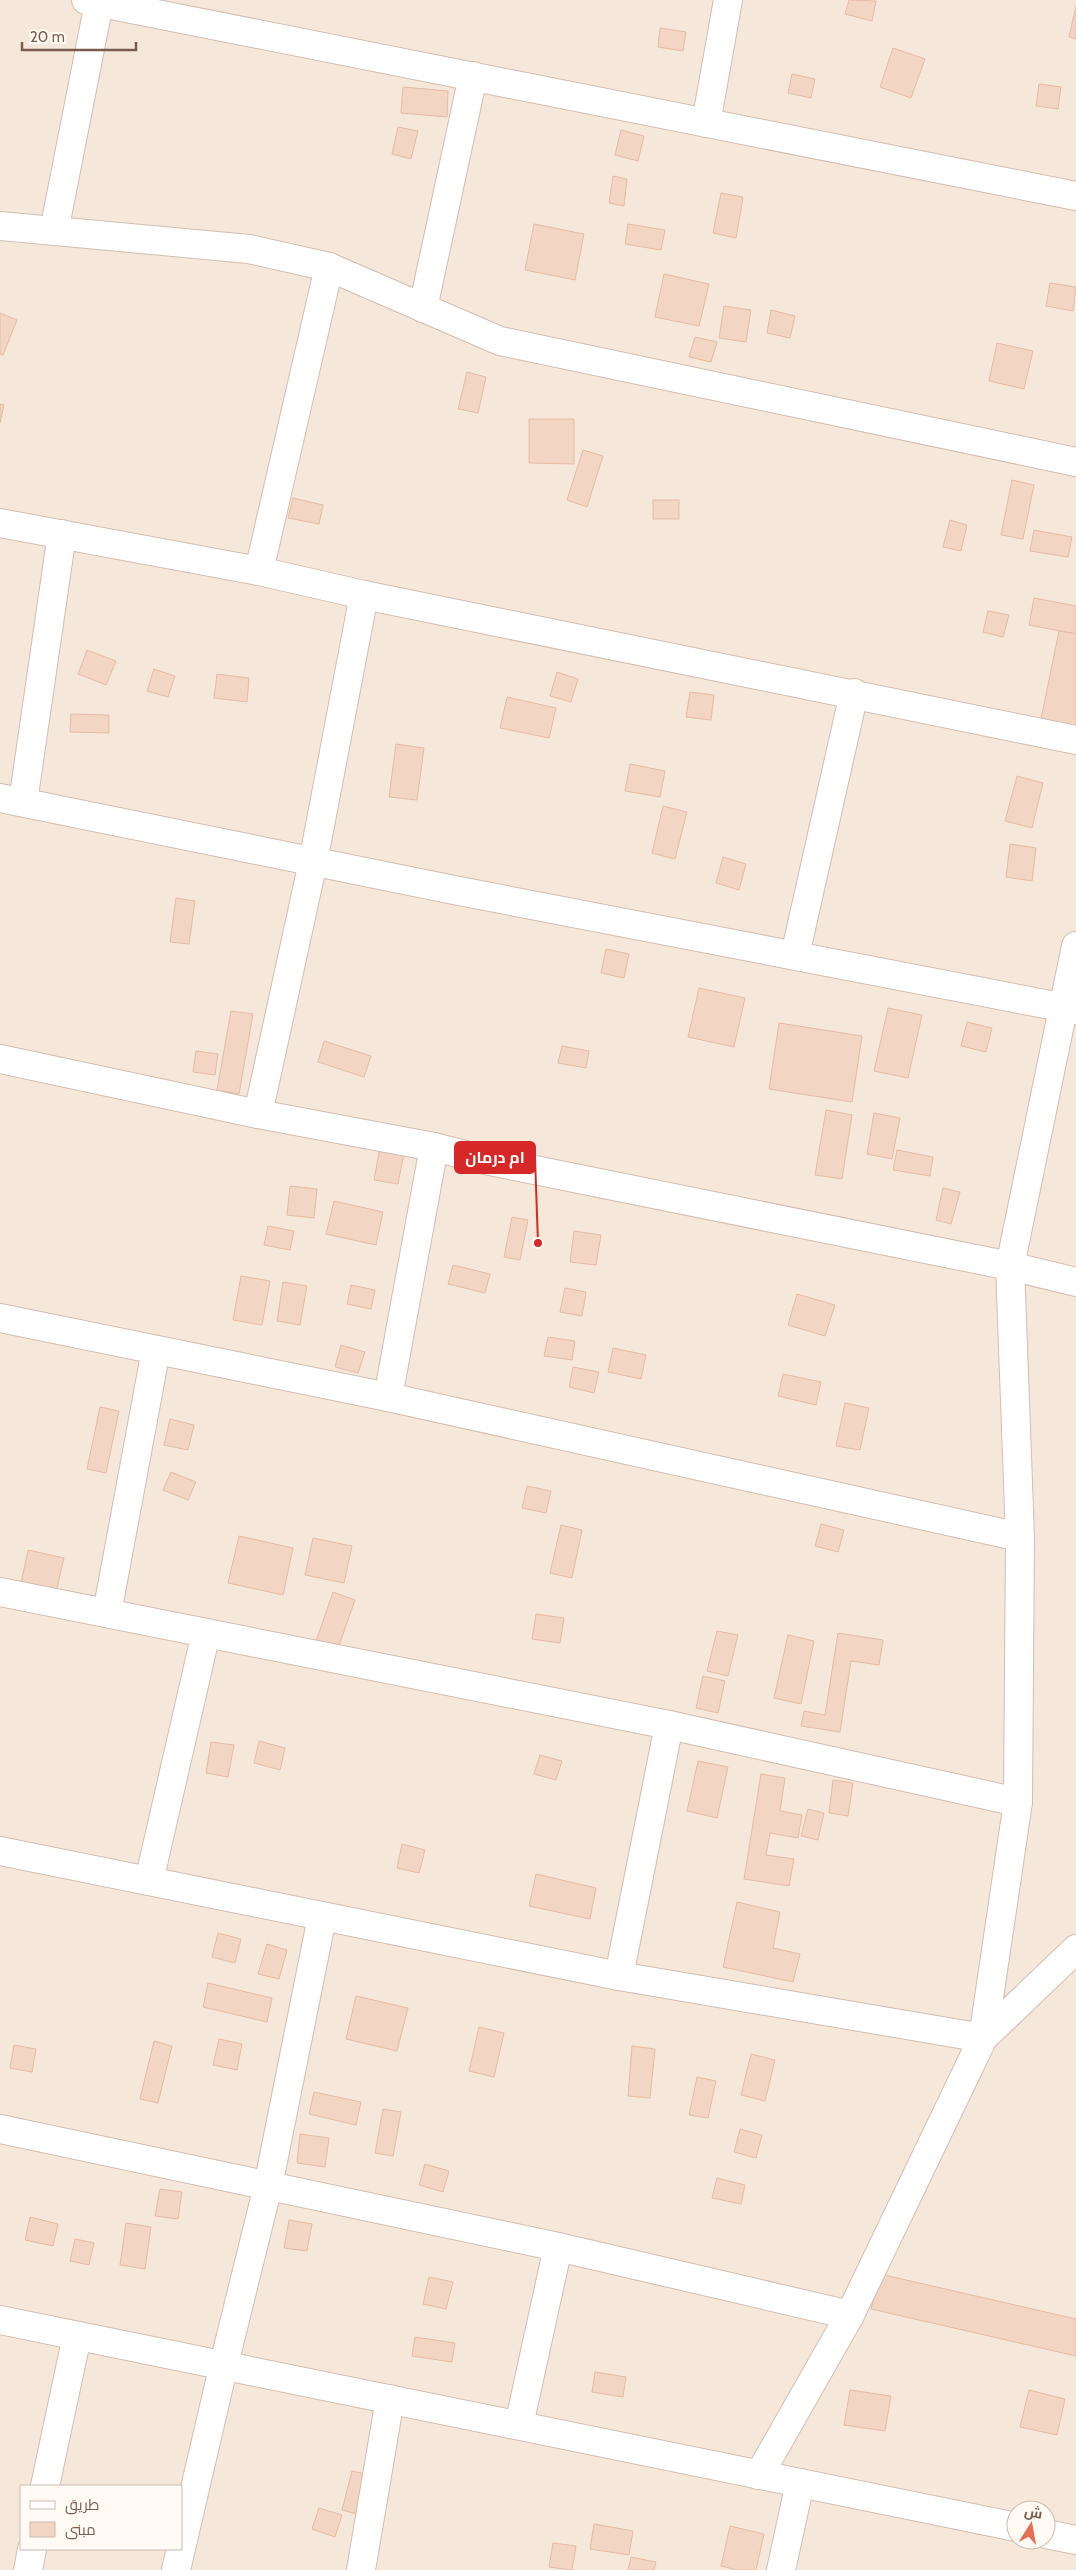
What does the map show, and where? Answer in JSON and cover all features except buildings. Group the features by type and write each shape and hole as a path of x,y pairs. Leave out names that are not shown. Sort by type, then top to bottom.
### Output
{"street":[{"path":"706,123 728,0"},
{"path":"54,231 93,1 1076,196"},
{"path":"423,308 472,76"},
{"path":"0,226 249,249 329,267 500,341 1076,462"},
{"path":"259,571 329,267"},
{"path":"0,523 259,571 364,595 854,693 1076,740"},
{"path":"62,534 11,800 313,862 1070,1009"},
{"path":"258,1114 313,862 364,595"},
{"path":"795,955 854,693"},
{"path":"759,2474 850,2315 984,2038 1018,1802 1020,1537 1010,1266 1070,1009 1076,946"},
{"path":"0,1059 258,1114 434,1147 484,1160 1010,1266 1076,1282"},
{"path":"388,1397 434,1147"},
{"path":"0,1318 388,1397 1020,1537"},
{"path":"107,1613 156,1350"},
{"path":"0,1592 669,1725 1018,1802"},
{"path":"148,1881 206,1633"},
{"path":"619,1976 669,1725"},
{"path":"0,1851 619,1976 984,2038"},
{"path":"182,2544 268,2186 322,1917"},
{"path":"984,2038 1076,1949"},
{"path":"0,2129 558,2247 850,2315"},
{"path":"519,2425 558,2247"},
{"path":"0,2320 224,2364 1006,2525"},
{"path":"45,2485 77,2336"},
{"path":"361,2570 390,2399"},
{"path":"781,2570 800,2483"},
{"path":"1056,2536 1076,2540"},
{"path":"28,2570 32,2550"},
{"path":"176,2570 181,2550"}],"shaded area":[{"path":"0,0 1076,0 1076,2570 0,2570"}],"place":[{"name":"ام درمان","path":"538,1243"}]}
